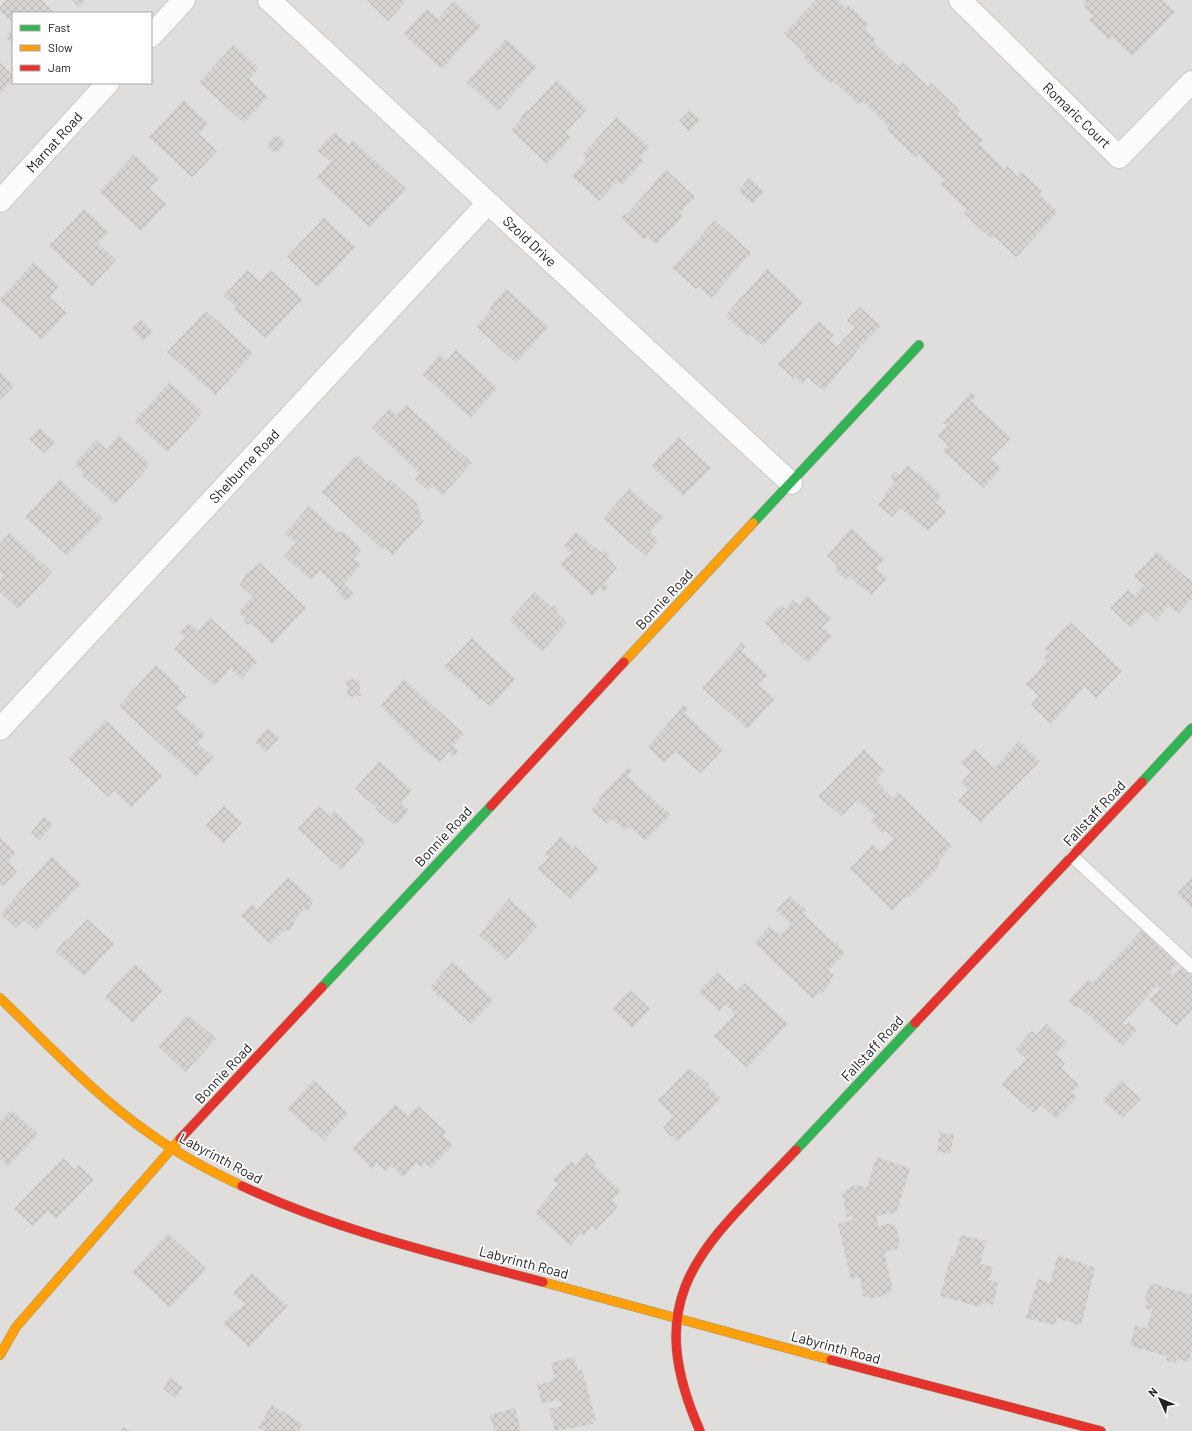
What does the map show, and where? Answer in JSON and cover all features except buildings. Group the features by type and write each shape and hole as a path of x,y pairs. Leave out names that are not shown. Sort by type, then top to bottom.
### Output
{"street":[{"path":"152,35 184,0"},
{"name":"Szold Drive","path":"269,0 791,483"},
{"name":"Romaric Court","path":"960,0 1119,157 1192,82"},
{"name":"Marnat Road","path":"0,201 107,84"},
{"name":"Shelburne Road","path":"0,729 488,203"},
{"name":"Bonnie Road","path":"0,1355 16,1326 172,1148 919,345"},
{"name":"Fallstaff Road","path":"700,1431 683,1384 676,1350 676,1319 679,1298 701,1253 720,1230 1192,728"},
{"name":"Labyrinth Road","path":"0,998 120,1112 172,1148 228,1179 284,1205 346,1228 676,1319 1101,1431"}],"lane":[{"path":"1072,856 1192,967"}],"shaded area":[{"path":"0,0 1192,0 1192,1431 0,1431"}],"traffic: fast":[{"path":"753,523 919,345"},
{"path":"1142,782 1192,728"},
{"path":"322,987 491,806"},
{"path":"796,1150 915,1023"}],"traffic: slow":[{"path":"624,662 753,523"},
{"path":"0,998 90,1086 129,1118 160,1141 183,1155 242,1186"},
{"path":"0,1355 16,1327 180,1139"},
{"path":"543,1282 831,1360"}],"traffic: jam":[{"path":"491,806 624,662"},
{"path":"915,1023 1142,782"},
{"path":"180,1139 322,987"},
{"path":"700,1431 683,1383 676,1341 679,1306 691,1274 710,1244 734,1214 796,1150"},
{"path":"242,1186 315,1216 390,1241 543,1282"},
{"path":"831,1360 1101,1431"}]}
